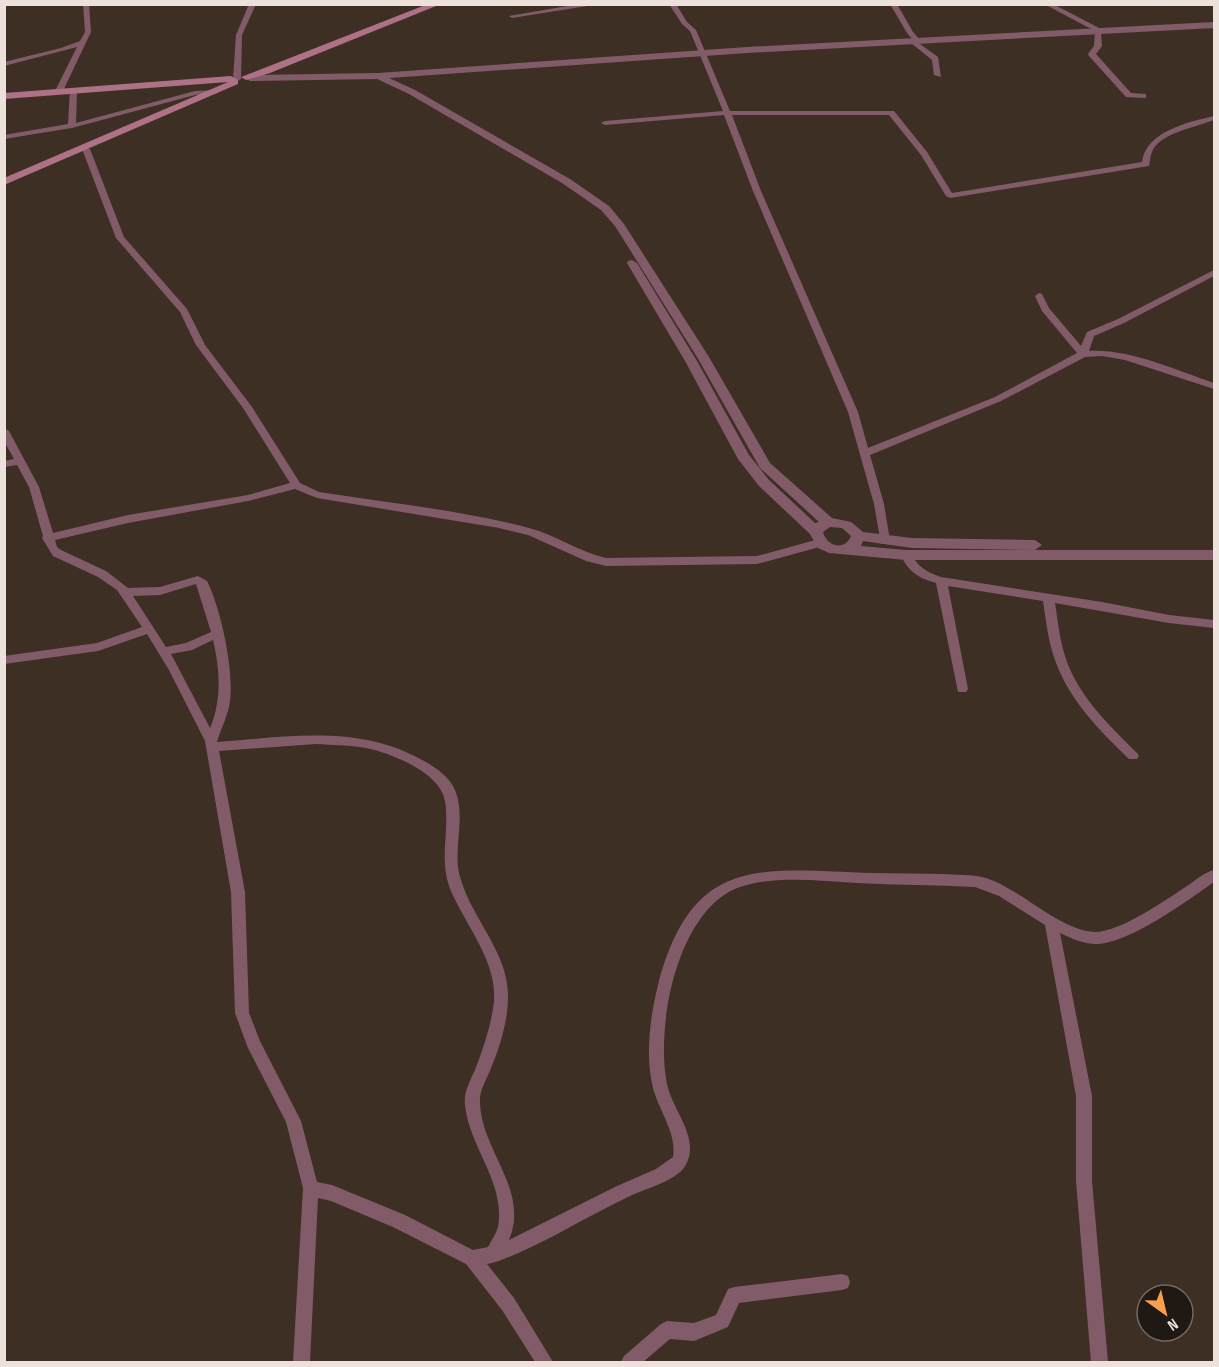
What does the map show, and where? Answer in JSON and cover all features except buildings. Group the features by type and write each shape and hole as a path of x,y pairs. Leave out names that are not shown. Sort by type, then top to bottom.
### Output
{"main road":[{"path":"4,182 86,149 215,92 437,4"},
{"path":"4,96 244,81"},
{"path":"215,92 244,81"}],"street":[{"path":"59,91 88,32 86,4"},
{"path":"244,81 239,35 253,4"},
{"path":"512,16 597,4"},
{"path":"672,4 684,23 693,30 704,53 805,306 853,412 879,504 885,541"},
{"path":"892,4 916,42 935,59 938,75"},
{"path":"1047,4 1099,31"},
{"path":"244,81 378,76 704,53 1215,25"},
{"path":"1099,31 1098,46 1092,54 1129,95 1143,96"},
{"path":"4,64 63,50 82,43"},
{"path":"378,76 412,92 534,162 573,186 613,216 703,357 765,465 830,523"},
{"path":"244,81 374,80 405,94 466,129 589,204 609,226 691,361 743,456 764,483 818,538 833,550 849,549 906,555 1215,555"},
{"path":"72,126 73,91"},
{"path":"4,137 72,126 195,93 215,92"},
{"path":"605,123 727,113 891,113 924,154 950,196 1146,164 1146,158 1158,140 1170,132 1215,118"},
{"path":"86,149 120,238 184,311 201,345 241,398 296,485 317,495 499,524 531,532 590,558 606,562 752,560 818,538"},
{"path":"1083,354 1090,334 1121,321 1215,273"},
{"path":"1038,296 1045,309 1083,354"},
{"path":"866,453 998,399 1083,354 1102,352 1127,357 1215,386"},
{"path":"4,431 34,487 47,538 52,548 57,553 110,578 124,592 150,629 212,744 238,892 242,1013 253,1043 293,1120 311,1188 301,1362"},
{"path":"4,464 19,461"},
{"path":"47,538 128,519 248,498 296,485"},
{"path":"818,538 820,526 840,523 850,526 858,536 912,543 1215,547"},
{"path":"849,549 856,543 858,536"},
{"path":"906,555 910,565 918,573 942,581 1169,619 1215,624"},
{"path":"124,592 160,591 193,581 201,582 224,655 221,721 212,744"},
{"path":"942,581 962,689"},
{"path":"1048,597 1060,659 1067,676 1084,704 1100,724 1133,756"},
{"path":"4,660 98,647 150,629"},
{"path":"162,652 188,647 218,634"},
{"path":"212,744 333,739 369,742 392,750 423,766 449,790 454,879 465,909 496,964 501,982 501,999 484,1069 473,1090 472,1103 474,1117 507,1206 506,1227 493,1255"},
{"path":"472,1258 493,1255 527,1243 623,1191 673,1168 681,1160 682,1148 661,1088 657,1054 664,988 677,948 705,904 719,891 734,883 779,876 975,881 994,886 1051,921 1085,936 1099,938 1111,935 1168,906 1215,875"},
{"path":"1051,921 1084,1096 1085,1192 1100,1362"},
{"path":"311,1188 332,1193 399,1221 472,1258 508,1304 545,1362"},
{"path":"630,1362 667,1330 694,1332 723,1321 734,1295 842,1282"}]}
